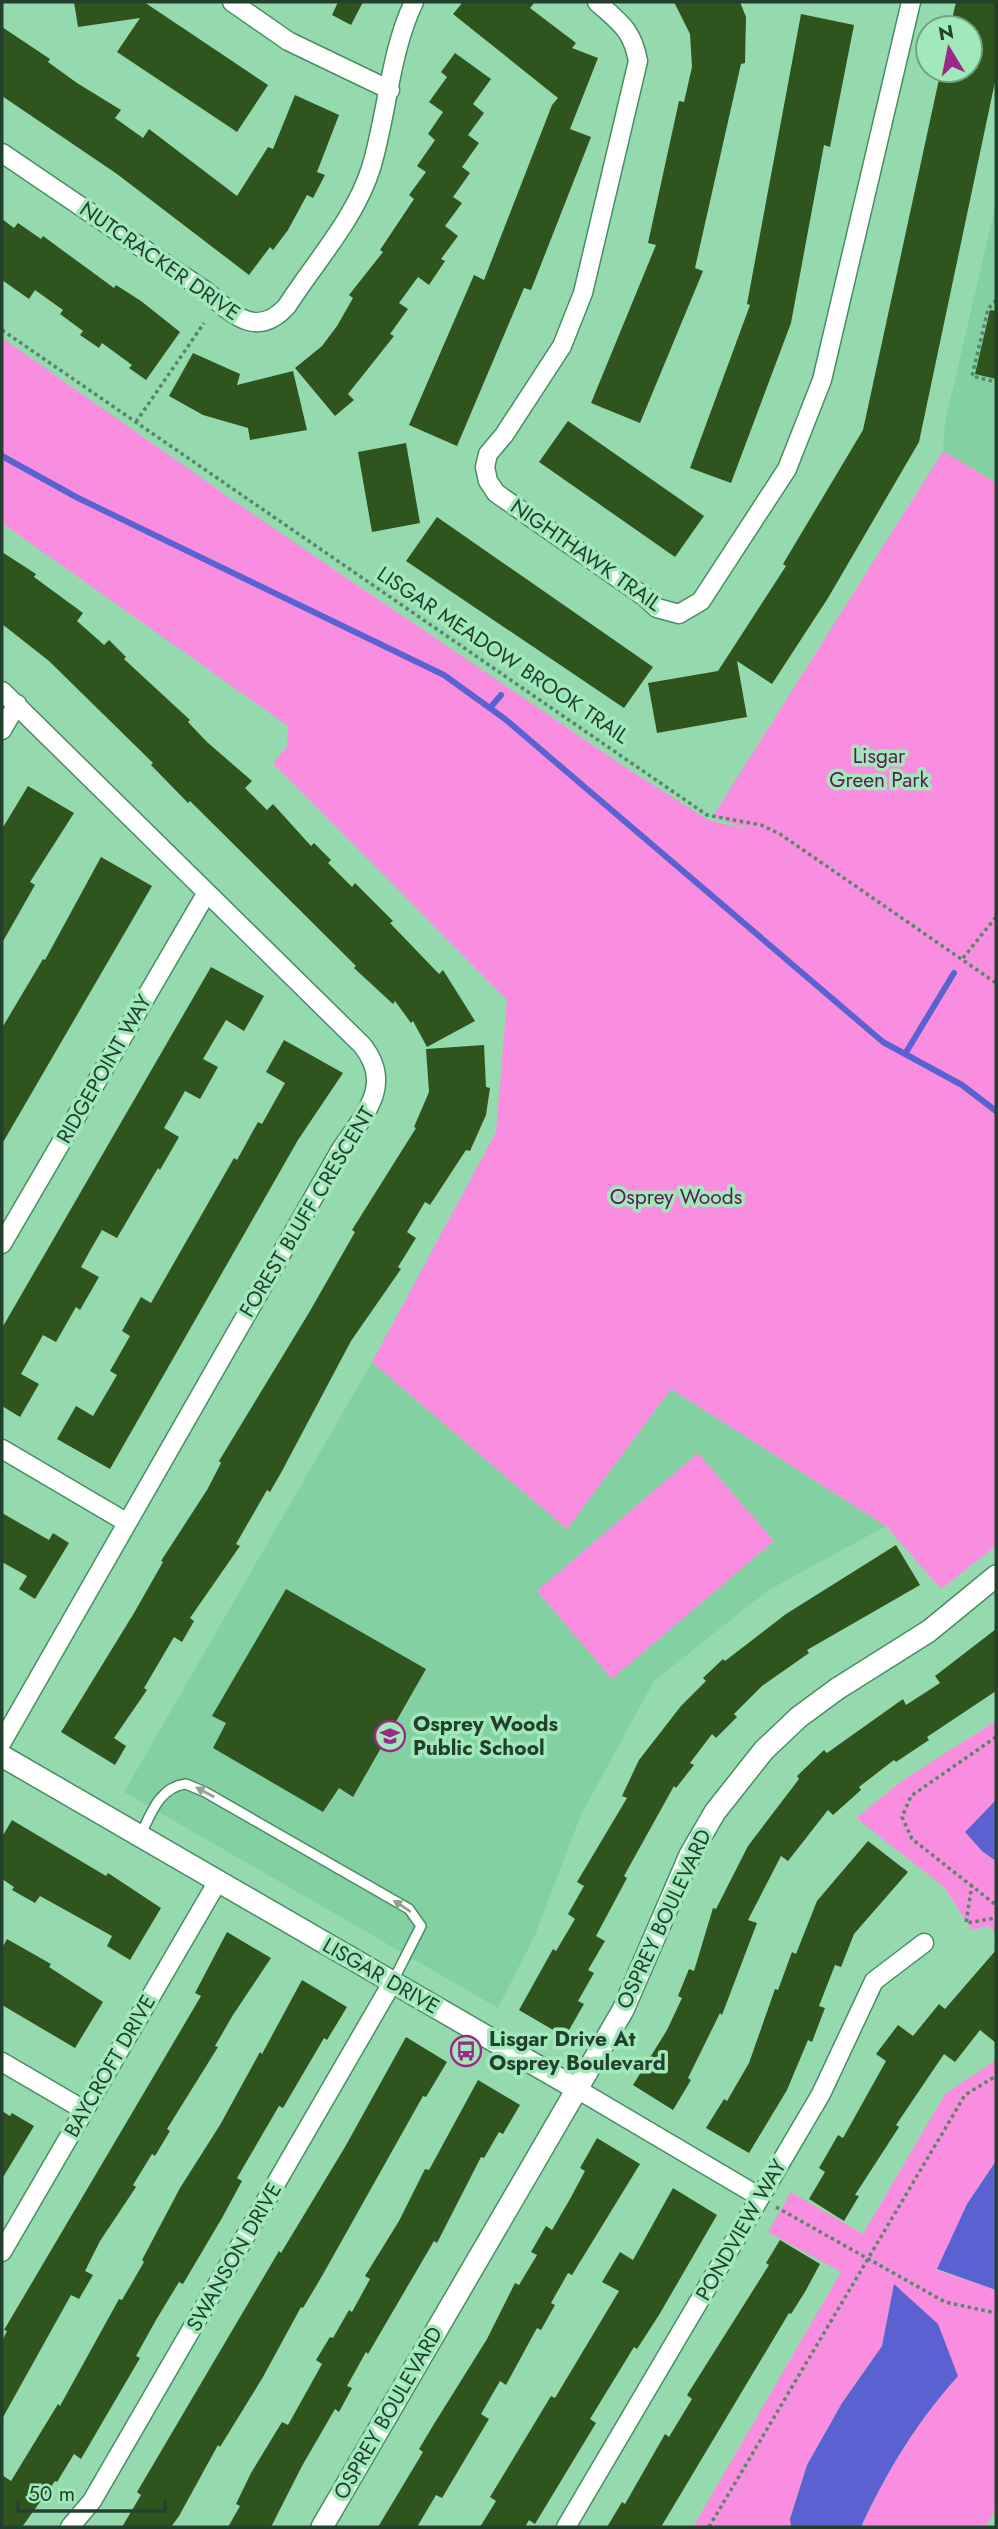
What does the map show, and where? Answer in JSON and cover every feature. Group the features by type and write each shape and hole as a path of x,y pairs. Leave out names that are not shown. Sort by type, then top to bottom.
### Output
{"street":[{"path":"232,2 288,41 390,90"},
{"name":"NUTCRACKER DRIVE","path":"2,153 207,292 231,313 247,322 264,323 277,317 287,306 360,194 370,172 414,2"},
{"name":"NIGHTHAWK TRAIL","path":"597,2 626,27 635,43 638,61 586,280 562,346 504,435 488,454 485,467 496,493 657,608 679,614 701,601 787,469 801,437 830,354 911,2"},
{"name":"FOREST BLUFF CRESCENT","path":"2,691 362,1045 376,1069 376,1090 2,1742"},
{"path":"2,730 17,705"},
{"name":"RIDGEPOINT WAY","path":"2,1244 206,894"},
{"path":"2,1449 126,1522"},
{"name":"OSPREY BOULEVARD","path":"322,2527 577,2089 640,1975 695,1845 739,1780 799,1717 836,1689 929,1631 996,1576"},
{"name":"LISGAR DRIVE","path":"2,1756 765,2201"},
{"name":"BAYCROFT DRIVE","path":"2,2252 218,1881"},
{"name":"PONDVIEW WAY","path":"566,2527 765,2201 821,2094 874,1980 924,1943"},
{"name":"SWANSON DRIVE","path":"70,2527 92,2501 392,1983"},
{"path":"2,2062 84,2110"}],"lane":[{"path":"140,1836 167,1790 174,1785 186,1784 205,1791 410,1909 421,1926 392,1983"}],"path":[{"path":"996,300 988,309 972,376 996,382"},
{"path":"136,422 204,323"},
{"name":"LISGAR MEADOW BROOK TRAIL","path":"2,330 707,815 761,825 780,834 996,983"},
{"path":"963,958 996,917"},
{"path":"996,1737 911,1796 902,1817 912,1839 996,1905"},
{"path":"972,1884 966,1923 996,1918"},
{"path":"709,2527 965,2095 996,2076"},
{"path":"765,2201 945,2302 996,2313"}],"shaded area":[{"path":"996,203 996,483 943,451 945,422"},
{"name":"Osprey Woods Public School","path":"372,1362 567,1529 671,1389 886,1526 767,1591 654,1681 581,1815 535,1935 498,2008 124,1792"},
{"path":"996,1800 996,1861 983,1852 965,1832"},
{"path":"996,2161 996,2290 937,2269 967,2204"},
{"path":"894,2284 938,2324 958,2376 903,2448 861,2527 791,2527 790,2519 807,2465 842,2403 882,2346"}],"green space":[{"path":"2,338 257,517 625,767 708,820 749,830 713,816 943,451 996,483 996,1546 941,1589 886,1526 671,1389 567,1529 372,1362 496,1132 507,1000 273,763 287,747 288,726 2,523"},
{"path":"698,1453 774,1541 612,1679 537,1591"},
{"path":"996,1721 996,1800 966,1832 983,1852 996,1861 996,1933 988,1926 972,1930 944,1887 856,1818 903,1780"},
{"path":"996,2060 996,2161 967,2204 937,2270 996,2290 996,2509 986,2527 861,2527 903,2448 957,2376 894,2285 882,2346 842,2403 807,2465 790,2519 791,2527 693,2527 841,2272 768,2232 791,2192 863,2234 945,2094"}],"building":[{"path":"74,2 144,2 268,85 237,132 117,52 140,18 78,27"},
{"path":"338,2 363,2 351,25 332,15"},
{"path":"463,2 535,2 530,8 576,43 572,48 598,58 570,129 591,137 531,290 524,288 457,446 409,425 474,275 484,280 552,105 558,98 453,14"},
{"path":"674,2 740,2 746,17 745,63 741,64 695,268 703,271 640,423 591,403 656,245 648,243 679,101 684,102 692,67 690,34"},
{"path":"956,2 996,2 996,77 919,442 828,598 772,684 737,661 747,717 657,733 648,683 718,671 786,566 783,564 863,430 938,84 984,84 984,14 953,14"},
{"path":"801,14 854,25 830,147 824,145 791,323 731,483 690,468 750,305 747,304"},
{"path":"2,27 50,59 48,62 77,83 121,110 115,118 143,138 149,129 237,196 268,147 273,149 295,95 339,115 317,172 325,175 313,198 307,195 288,230 273,250 270,247 249,275 117,174 2,96"},
{"path":"455,53 491,79 473,104 484,113 468,135 479,143 462,167 470,173 453,197 462,203 445,226 458,236 441,259 445,261 429,285 418,277 399,303 408,309 390,334 394,336 348,394 354,400 335,416 295,368 322,346 337,326 353,298 349,295 383,252 380,250 414,199 409,195 426,172 417,166 435,140 428,134 443,112 429,102 447,77 441,72"},
{"path":"2,219 14,228 18,223 41,239 43,236 114,288 116,285 141,301 180,332 146,380 129,368 132,365 102,343 99,348 80,335 83,331 60,314 63,310 35,290 29,299 2,280"},
{"path":"990,310 996,311 996,379 975,374"},
{"path":"193,353 240,374 237,385 293,371 307,430 250,440 248,428 203,415 169,396"},
{"path":"568,421 704,516 675,557 539,462"},
{"path":"406,443 420,523 372,532 358,452"},
{"path":"437,517 653,667 624,708 406,561"},
{"path":"2,552 36,574 34,577 83,613 77,621 104,645 109,640 126,657 124,659 190,720 188,722 207,742 252,781 245,788 267,810 273,804 311,846 314,843 331,860 328,863 352,887 355,883 393,921 390,923 439,974 443,970 475,1021 427,1047 413,1021 411,1023 395,1001 393,1004 354,968 356,966 190,801 188,803 151,765 153,763 49,661 2,624"},
{"path":"28,786 74,813 30,882 35,885 2,943 2,829"},
{"path":"101,857 152,886 2,1144 2,1028 43,959 45,960"},
{"path":"211,967 264,996 244,1031 226,1020 203,1059 218,1067 200,1099 185,1091 164,1128 179,1137 160,1170 158,1168 117,1238 102,1230 81,1267 99,1277 80,1310 76,1307 56,1342 43,1335 21,1374 39,1384 20,1417 2,1406 2,1328"},
{"path":"284,1040 343,1073 298,1140 110,1469 57,1439 76,1406 93,1416 117,1375 110,1371 130,1336 122,1331 141,1297 151,1303 234,1158 237,1160 258,1122 262,1124 285,1083 266,1072"},
{"path":"484,1045 486,1087 490,1088 486,1115 470,1151 466,1150 430,1205 425,1202 407,1232 416,1238 398,1267 401,1269 351,1341 282,1471 270,1492 267,1490 236,1544 240,1546 190,1618 194,1621 182,1642 174,1637 144,1688 147,1690 114,1738 126,1746 115,1765 61,1732 134,1613 163,1562 161,1561 207,1490 221,1463 219,1461 310,1311 355,1232 352,1230 416,1128 414,1127 429,1092 426,1049"},
{"path":"2,1513 49,1540 53,1533 69,1543 35,1599 19,1589 27,1576 2,1562"},
{"path":"896,1545 920,1585 807,1650 809,1653 762,1686 734,1714 737,1717 716,1738 712,1734 690,1763 694,1765 676,1788 674,1786 624,1876 627,1878 596,1936 605,1941 588,1970 594,1973 578,2001 584,2004 565,2037 519,2010 553,1949 556,1951 575,1919 568,1914 584,1886 577,1882 627,1798 622,1796 639,1760 681,1706 706,1681 703,1678 723,1659 725,1661 786,1614"},
{"path":"286,1589 426,1669 353,1797 339,1788 323,1812 213,1748 226,1723 212,1716"},
{"path":"996,1629 996,1691 927,1737 929,1740 896,1762 894,1760 859,1787 861,1790 833,1815 828,1810 788,1861 781,1856 748,1920 757,1923 722,2015 720,2013 688,2078 691,2080 673,2110 633,2085 667,2030 682,1998 678,1996 689,1969 694,1971 713,1908 716,1909 748,1846 799,1779 797,1776 824,1750 827,1753 903,1699 906,1705 940,1683 935,1676"},
{"path":"12,1820 106,1876 108,1873 161,1908 130,1960 107,1946 112,1936 40,1896 35,1903 12,1890 14,1887 2,1879 2,1837"},
{"path":"868,1841 908,1872 854,1934 841,1967 835,1965 819,2006 825,2008 812,2042 808,2040 787,2090 749,2153 706,2128 724,2099 727,2101 749,2063 775,1989 778,1990 792,1952 796,1954 817,1901"},
{"path":"227,1932 271,1958 233,2015 215,2046 218,2047 167,2129 170,2131 155,2156 152,2154 133,2185 136,2187 100,2241 85,2271 93,2275 79,2299 71,2295 2,2419 2,2341 7,2331 4,2330 201,1996 195,1993"},
{"path":"7,1939 51,1964 49,1967 103,2002 75,2048 2,2005 2,1948"},
{"path":"996,1950 996,2043 980,2030 955,2062 944,2054 896,2125 899,2127 855,2195 859,2196 844,2221 809,2199 825,2172 819,2168 838,2135 843,2138 886,2061 876,2054 898,2025 913,2036 939,2004 945,2009"},
{"path":"302,1980 347,2007 327,2040 324,2038 283,2108 279,2106 237,2178 242,2181 222,2218 183,2284 179,2282 156,2320 136,2356 140,2358 81,2459 74,2454 57,2482 55,2481 22,2527 2,2527 2,2475 11,2481 58,2404 60,2406 119,2299 122,2300 144,2262 142,2260 180,2188 220,2125 260,2052 262,2054"},
{"path":"406,2037 447,2062 426,2097 423,2096 322,2276 303,2308 301,2307 263,2377 220,2447 218,2445 179,2516 171,2527 122,2527 141,2495 137,2492 279,2251 281,2253 345,2147"},
{"path":"478,2080 520,2105 503,2134 499,2132 484,2158 481,2157 437,2243 434,2241 368,2354 366,2352 347,2386 352,2388 339,2412 335,2409 271,2527 228,2527 240,2506 236,2504 251,2473 282,2422 288,2425 322,2364 316,2360 349,2310 352,2312 370,2279 365,2276 399,2221 425,2169 429,2170"},
{"path":"2,2111 10,2116 12,2113 34,2126 2,2179"},
{"path":"597,2138 640,2164 572,2275 568,2273 551,2303 555,2305 541,2330 537,2328 506,2385 500,2381 481,2414 489,2419 442,2498 436,2495 417,2527 378,2527 423,2452 419,2449 487,2339 515,2283 519,2285 537,2255 531,2252 546,2226 552,2230 570,2199 585,2171 580,2168"},
{"path":"673,2188 717,2215 659,2315 637,2349 634,2347 590,2419 596,2423 535,2524 529,2520 525,2527 480,2527 496,2501 490,2497 551,2396 555,2398 619,2291 602,2282 620,2252 633,2260"},
{"path":"780,2240 820,2264 805,2292 791,2314 789,2313 661,2527 607,2527 622,2502 625,2504 665,2434 669,2437 692,2399 687,2395 769,2265 766,2263"}],"waterway":[{"path":"2,456 78,498 444,675 505,719 883,1042 962,1085 996,1111"},
{"path":"490,708 501,695"},
{"path":"905,1054 954,973"}],"place":[{"name":"Osprey Woods Public School","path":"390,1736"},
{"name":"Lisgar Drive At Osprey Boulevard","path":"466,2051"}],"park label":[{"name":"Lisgar Green Park","path":"879,768"},
{"name":"Osprey Woods","path":"676,1197"}]}
